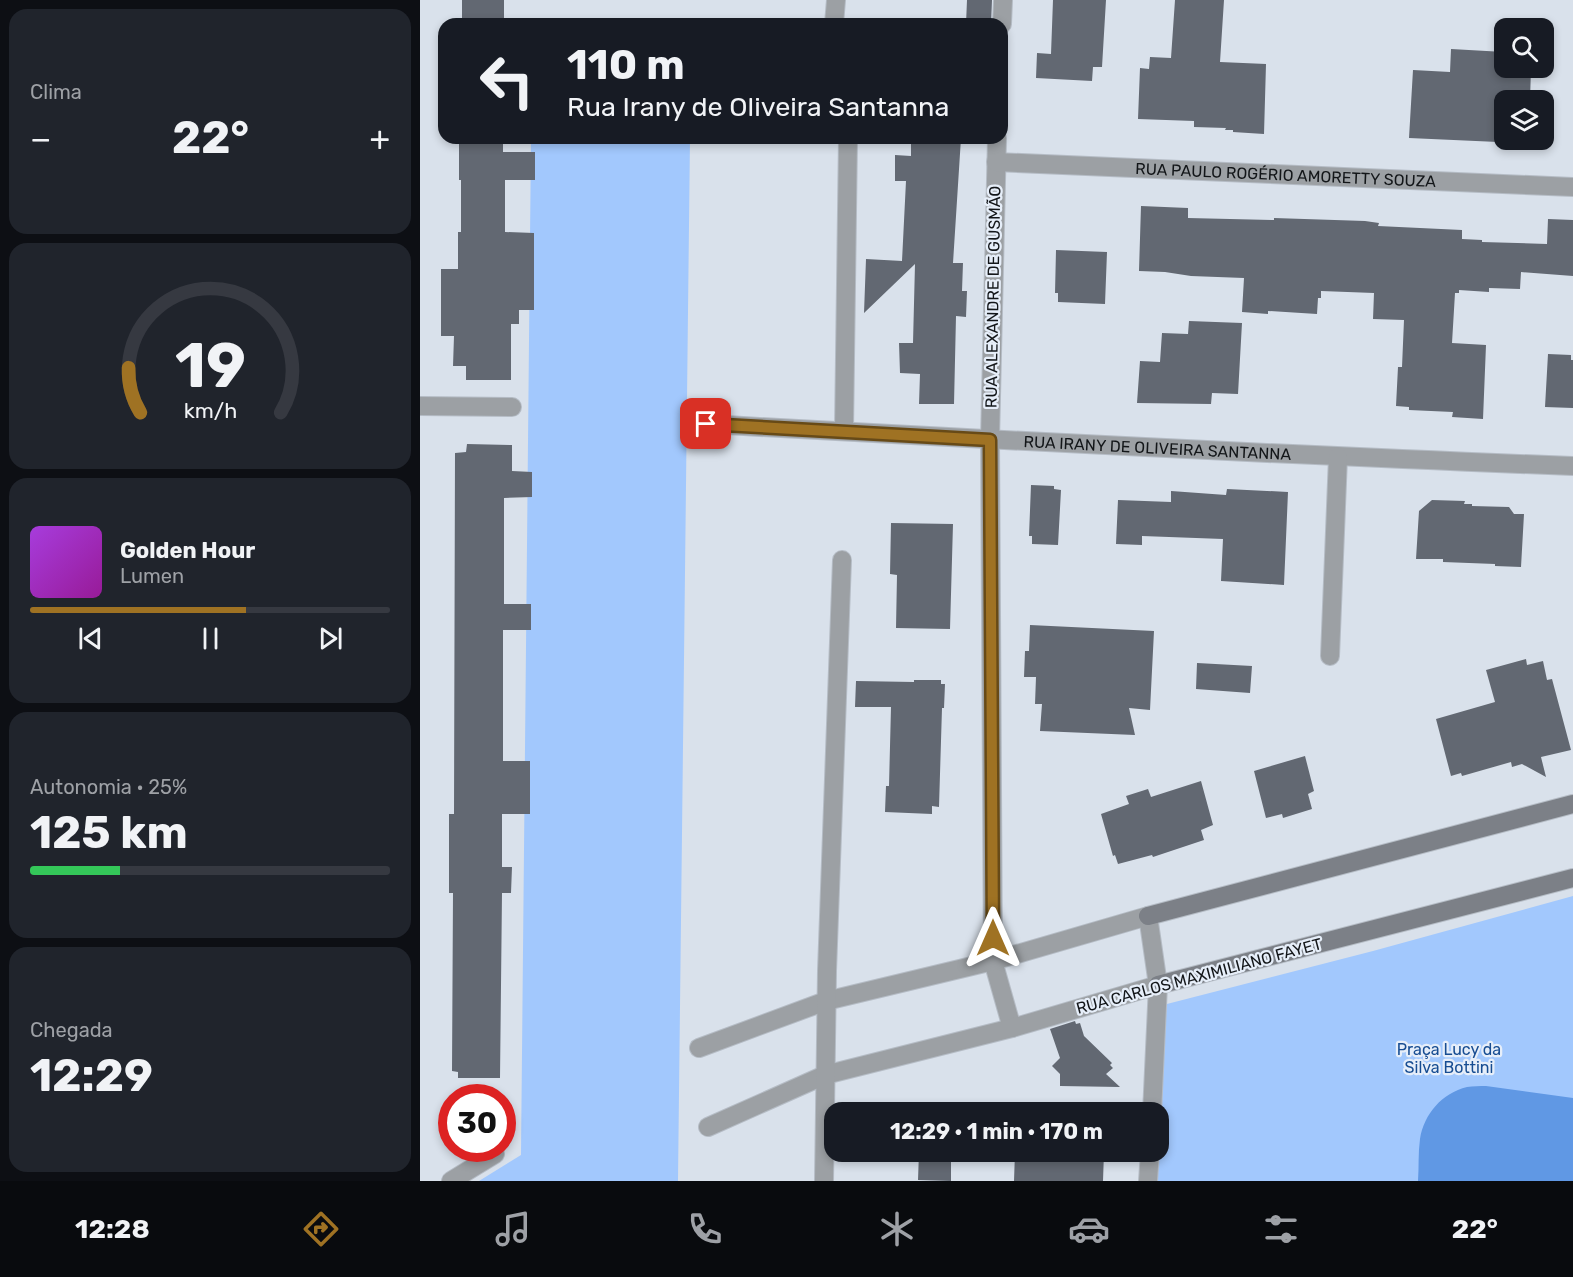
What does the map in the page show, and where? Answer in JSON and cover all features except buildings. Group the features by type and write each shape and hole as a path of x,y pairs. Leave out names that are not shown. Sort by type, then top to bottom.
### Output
{"street":[{"path":"834,18 836,0"},
{"path":"1002,18 1003,0"},
{"path":"844,431 848,144"},
{"name":"RUA ALEXANDRE DE GUSMÃO","path":"997,144 990,440 993,962 1012,1028"},
{"name":"RUA PAULO ROGÉRIO AMORETTY SOUZA","path":"996,162 1573,187"},
{"path":"420,406 512,407"},
{"name":"RUA IRANY DE OLIVEIRA SANTANNA","path":"706,424 1338,457 1573,466"},
{"path":"1330,656 1338,457"},
{"path":"824,1181 826,1001 842,560"},
{"path":"699,1048 826,1001 993,962 1148,916 1573,804"},
{"name":"RUA CARLOS MAXIMILIANO FAYET","path":"708,1127 825,1075 1012,1028 1158,985 1573,878"},
{"path":"1148,916 1158,985 1153,1102"},
{"path":"451,1181 482,1162"},
{"path":"1149,1181 1150,1162"}],"green space":[{"path":"531,144 690,144 678,1181 479,1181 510,1162 516,1162 516,1158 521,1155"},
{"name":"Praça Lucy da Silva Bottini","path":"1573,896 1573,1181 1155,1181 1157,1162 1169,1162 1169,1102 1159,1102 1163,1005"}],"shaded area":[{"path":"1486,1086 1573,1098 1573,1181 1418,1181 1420,1139 1430,1113 1442,1099 1458,1090"}],"route":[{"path":"706,424 990,440 993,938"}]}
